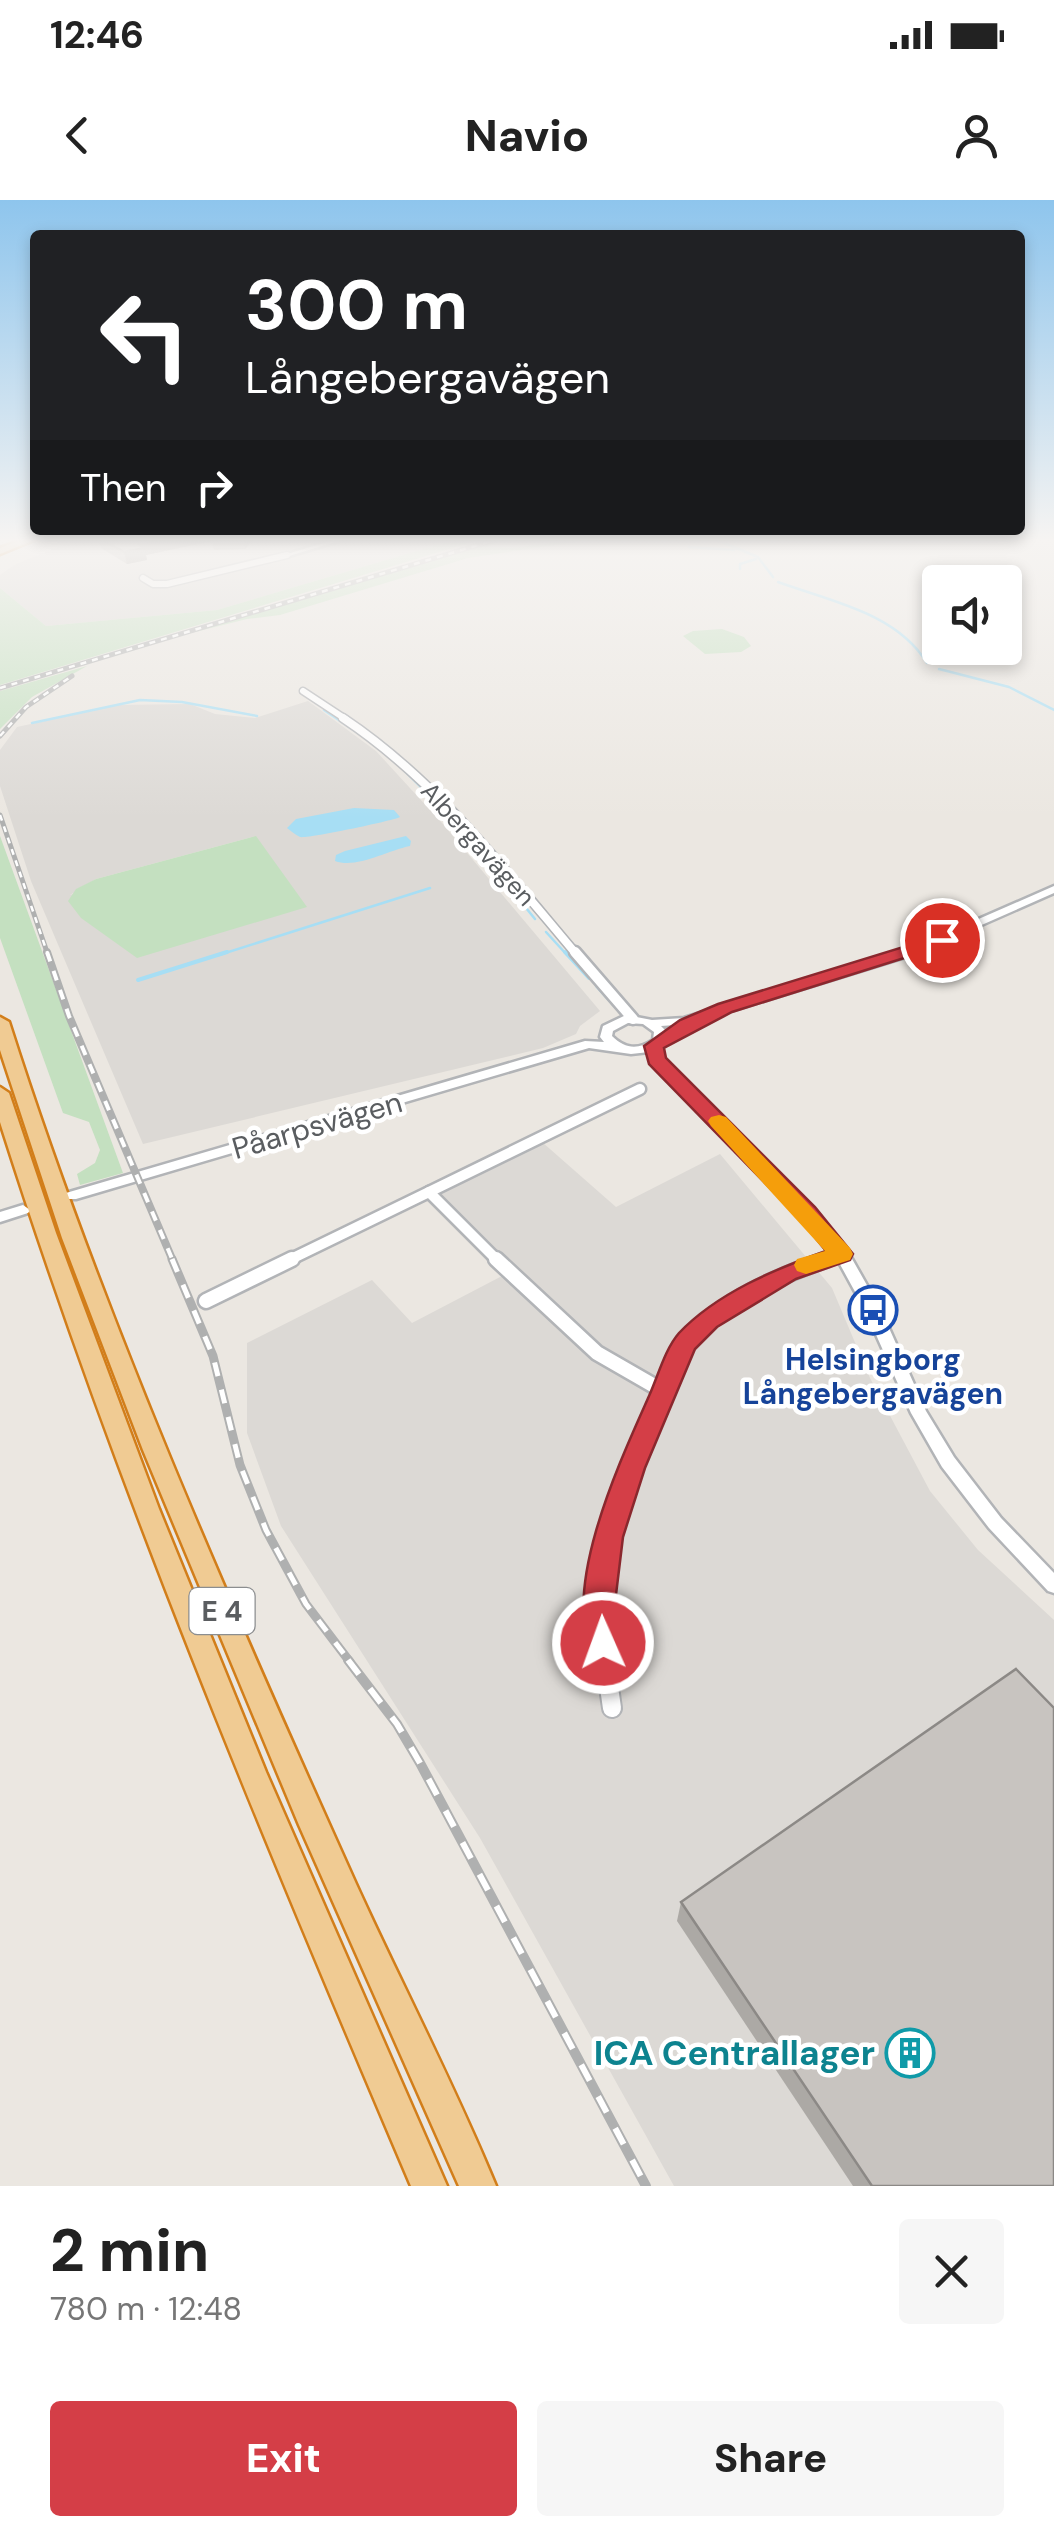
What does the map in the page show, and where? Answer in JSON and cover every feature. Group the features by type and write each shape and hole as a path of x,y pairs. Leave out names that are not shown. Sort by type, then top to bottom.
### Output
{"highway":[{"name":"E 4","path":"0,1022 54,1182 150,1440 297,1788 478,2186"},
{"name":"E 4","path":"0,1094 68,1303 180,1597 264,1806 429,2186"}],"street":[{"name":"Albergavägen","path":"302,690 396,756 457,815 633,1018"},
{"path":"633,1018 672,1024 709,1014 914,951 1054,889"},
{"path":"656,1043 709,1014"},
{"name":"Påarpsvägen","path":"563,1052 633,1018"},
{"path":"652,1023 660,1032 654,1057 807,1212 842,1254 940,1448 995,1524 1054,1585"},
{"path":"610,1026 606,1037 619,1048 683,1086"},
{"name":"Påarpsvägen","path":"70,1196 563,1052 598,1043 636,1051 656,1043"},
{"path":"206,1301 640,1089"},
{"path":"430,1192 584,1345 624,1375 664,1391"},
{"path":"0,1217 22,1210"},
{"path":"612,1708 598,1611 608,1537 684,1344 698,1328 788,1273 842,1254"}],"shaded area":[{"path":"308,701 376,751 442,823 600,1011 580,1026 576,1034 543,1048 143,1144 31,881 0,786 0,750 17,727 119,705 190,704 215,714 255,718","holes":["256,836 70,895 96,879"]},
{"path":"542,1142 616,1207 720,1154 832,1288 870,1378 930,1491 978,1550 1054,1620 1054,2186 674,2186 480,1838 281,1526 247,1433 247,1343 372,1280 412,1323 502,1276 426,1200"}],"green space":[{"path":"0,633 173,633 0,685"},
{"path":"732,633 744,637 751,646 741,652 705,654 683,636"},
{"path":"87,666 32,697 0,729 0,691"},
{"path":"0,836 123,1173 80,1185 77,1174 95,1163 100,1150 89,1122 63,1113 0,938"},
{"path":"256,836 307,907 137,958 81,918 68,901 76,889 96,879"}],"water":[{"path":"354,808 394,810 400,817 306,837 287,828 296,819"},
{"path":"406,836 410,846 362,861 335,861 336,855 345,851"}],"building":[{"name":"ICA Centrallager","path":"1016,1669 1054,1708 1054,2186 872,2186 681,1902"}],"waterway":[{"path":"899,633 922,656"},
{"path":"939,669 1009,687 1054,710"},
{"path":"32,723 140,700 182,702 257,716"},
{"path":"324,710 358,733"},
{"path":"404,770 451,817 485,859"},
{"path":"505,882 535,919"},
{"path":"219,955 430,888"},
{"path":"546,932 567,955"},
{"path":"138,980 227,952"},
{"path":"565,952 589,978"},
{"path":"597,986 615,1006"}],"railway":[{"path":"0,688 185,633"},
{"path":"0,736 26,707 72,676"},
{"path":"0,815 48,955"},
{"path":"47,952 69,1016 173,1261"},
{"path":"172,1259 213,1356 240,1465 266,1530 306,1604 350,1662"},
{"path":"348,1660 397,1724 420,1763 646,2186"}],"slow traffic":[{"path":"719,1121 842,1254 806,1265"}],"place":[{"name":"Helsingborg Långebergavägen","path":"873,1310"},
{"name":"ICA Centrallager","path":"910,2053"}],"route":[{"path":"603,1643 598,1611 608,1537 650,1421 684,1344 708,1320 788,1273 842,1254 807,1212 656,1060 654,1046 687,1024 725,1008 889,960 942,940"}]}
